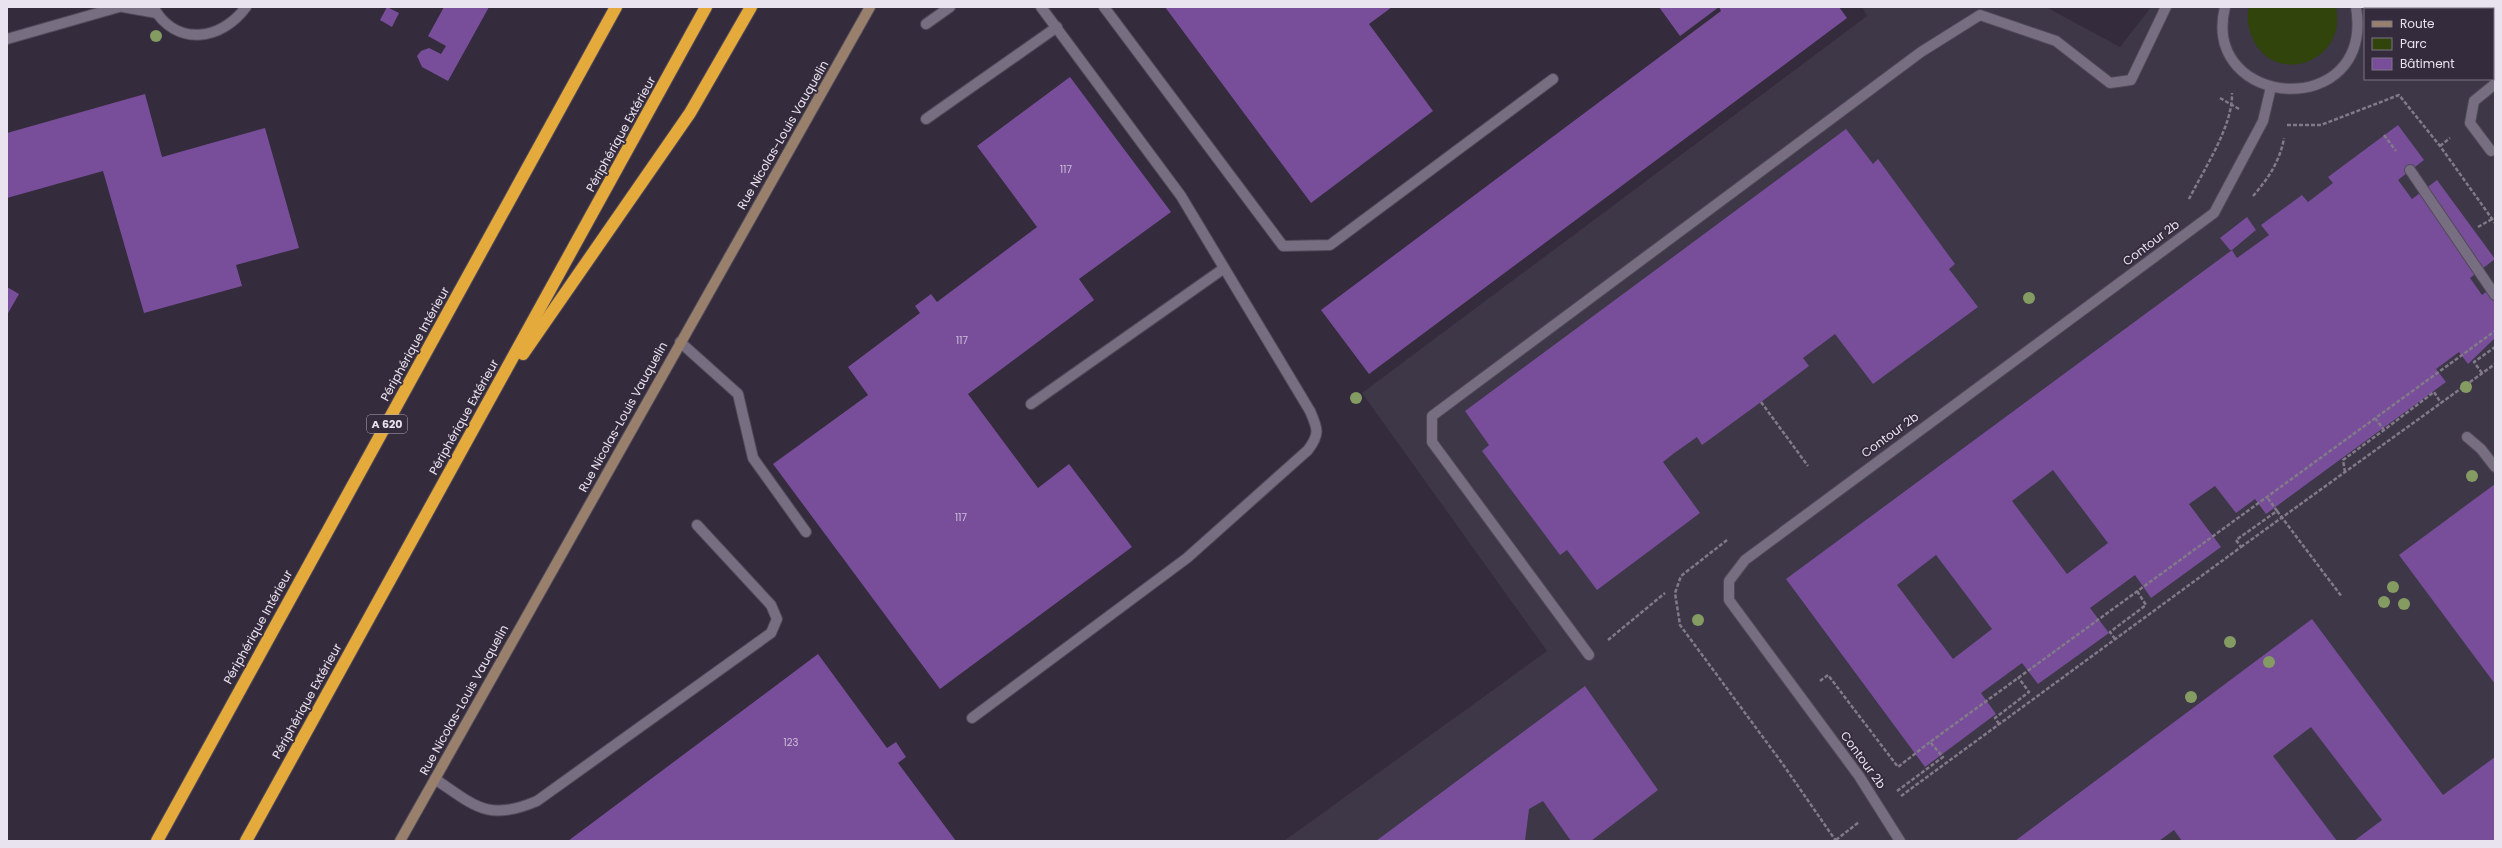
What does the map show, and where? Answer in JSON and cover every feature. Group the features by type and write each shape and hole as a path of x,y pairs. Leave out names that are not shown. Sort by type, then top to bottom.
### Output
{"highway":[{"name":"Périphérique Intérieur","path":"157,841 616,7"},
{"name":"Périphérique Extérieur","path":"246,841 706,7"},
{"path":"484,409 690,113 751,7"}],"street":[{"path":"7,39 119,7"},
{"path":"123,7 155,10 170,26 186,33 204,35 221,31 236,21 246,7"},
{"name":"Rue Nicolas-Louis Vauquelin","path":"400,841 870,7"},
{"path":"926,24 950,7"},
{"path":"972,718 1187,558 1308,450 1316,438 1317,425 1310,411 1223,269 1181,196 1041,7"},
{"path":"1104,7 1282,246 1330,244 1553,80"},
{"path":"1589,655 1432,442 1432,416 1921,52 1980,15 2056,41 2110,83 2132,80 2166,7"},
{"path":"2225,7 2223,27 2230,53 2247,74 2271,87 2300,90 2324,82 2343,66 2354,44 2357,31 2356,7"},
{"path":"926,119 1057,27"},
{"path":"2491,151 2470,123 2474,101 2495,84"},
{"name":"Contour 2b","path":"1900,841 1859,776 1729,600 1729,582 1745,560 2214,213 2263,121 2271,87"},
{"path":"2410,170 2495,295"},
{"path":"1031,404 1223,269"},
{"path":"680,342 738,394 752,458 806,532"},
{"path":"2467,437 2481,449 2495,467"},
{"path":"435,779 475,805 493,812 516,810 537,801 771,633 777,619 771,604 696,525"}],"path":[{"path":"2322,125 2399,95 2440,146 2495,224"},
{"path":"2249,200 2270,174 2281,154 2286,124"},
{"path":"1818,684 1828,675 1898,767 2018,677 2495,331"},
{"path":"2482,373 2474,362 2495,347"},
{"path":"1894,788 1901,796 2241,547 2495,364"},
{"path":"2345,472 2343,460 2434,392 2441,403"},
{"path":"1761,402 1808,466"},
{"path":"2375,418 2384,430"},
{"path":"2267,497 2342,597"},
{"path":"2241,547 2236,540 2277,511"},
{"path":"2115,639 2110,632 2146,605 2137,591"},
{"path":"1589,655 1665,593"},
{"path":"1999,724 1995,718 2029,692 2018,677"},
{"path":"1897,792 1943,756 1930,742"},
{"path":"1821,818 1836,840 1865,816"}],"shaded area":[{"path":"1862,7 2046,7 2120,47 2151,7 2495,7 2495,841 1284,841 1547,651 1362,393 1867,16"}],"green space":[{"path":"2249,7 2336,7 2337,27 2330,43 2319,55 2305,62 2289,64 2274,61 2260,51 2251,34 2248,17"},
{"path":"2404,7 2495,7 2495,67 2494,8"}],"water":[{"path":"2467,7 2495,7 2495,44 2494,8"}],"building":[{"path":"387,7 399,13 392,27 380,20"},
{"path":"444,7 489,7 448,81 422,67 417,56 421,51 429,48 441,54 446,46 428,36"},
{"path":"1165,7 1392,7 1369,24 1433,111 1311,203"},
{"path":"1659,7 1719,7 1680,36"},
{"path":"1719,7 1839,7 1847,18 1369,374 1321,310 1721,11"},
{"path":"1070,77 1171,212 1079,279 1094,300 968,394 1038,488 1069,464 1132,547 940,689 773,464 868,395 848,367 920,313 915,306 931,294 937,302 1037,227 977,146"},
{"path":"145,94 162,157 265,128 299,248 236,265 242,286 144,313 103,171 7,198 7,133"},
{"path":"2398,125 2424,160 2398,180 2412,199 2437,180 2495,259 2470,278 2482,295 2495,285 2495,338 2468,364 2459,352 2436,369 2446,382 2266,514 2255,499 2236,513 2215,486 2189,504 2221,547 2151,598 2135,575 2090,608 2109,633 2038,684 2022,663 1981,693 1996,714 1925,767 1786,579 2232,250 2237,258 2269,235 2261,225 2302,195 2308,202 2333,183 2328,177","holes":["2053,470 2108,543 2067,574 2012,501","1936,555 1992,629 1953,659 1897,585"]},
{"path":"1846,129 1873,164 1878,159 1955,264 1949,269 1978,307 1873,384 1835,334 1803,358 1809,366 1761,402 1702,445 1697,437 1673,454 1663,462 1700,513 1597,590 1567,550 1560,555 1482,451 1489,445 1465,411"},
{"path":"2247,217 2256,230 2232,250 2230,250 2220,238"},
{"path":"7,287 19,294 7,315"},
{"path":"2495,484 2495,684 2399,555"},
{"path":"2312,619 2443,795 2495,757 2495,841 2354,841 2382,820 2311,727 2273,756 2337,841 2182,841 2174,830 2159,841 2015,841"},
{"path":"818,654 887,748 896,742 906,757 898,763 956,841 568,841"},
{"path":"1585,686 1658,790 1591,841 1571,841 1543,801 1529,809 1525,841 1376,841"}]}
